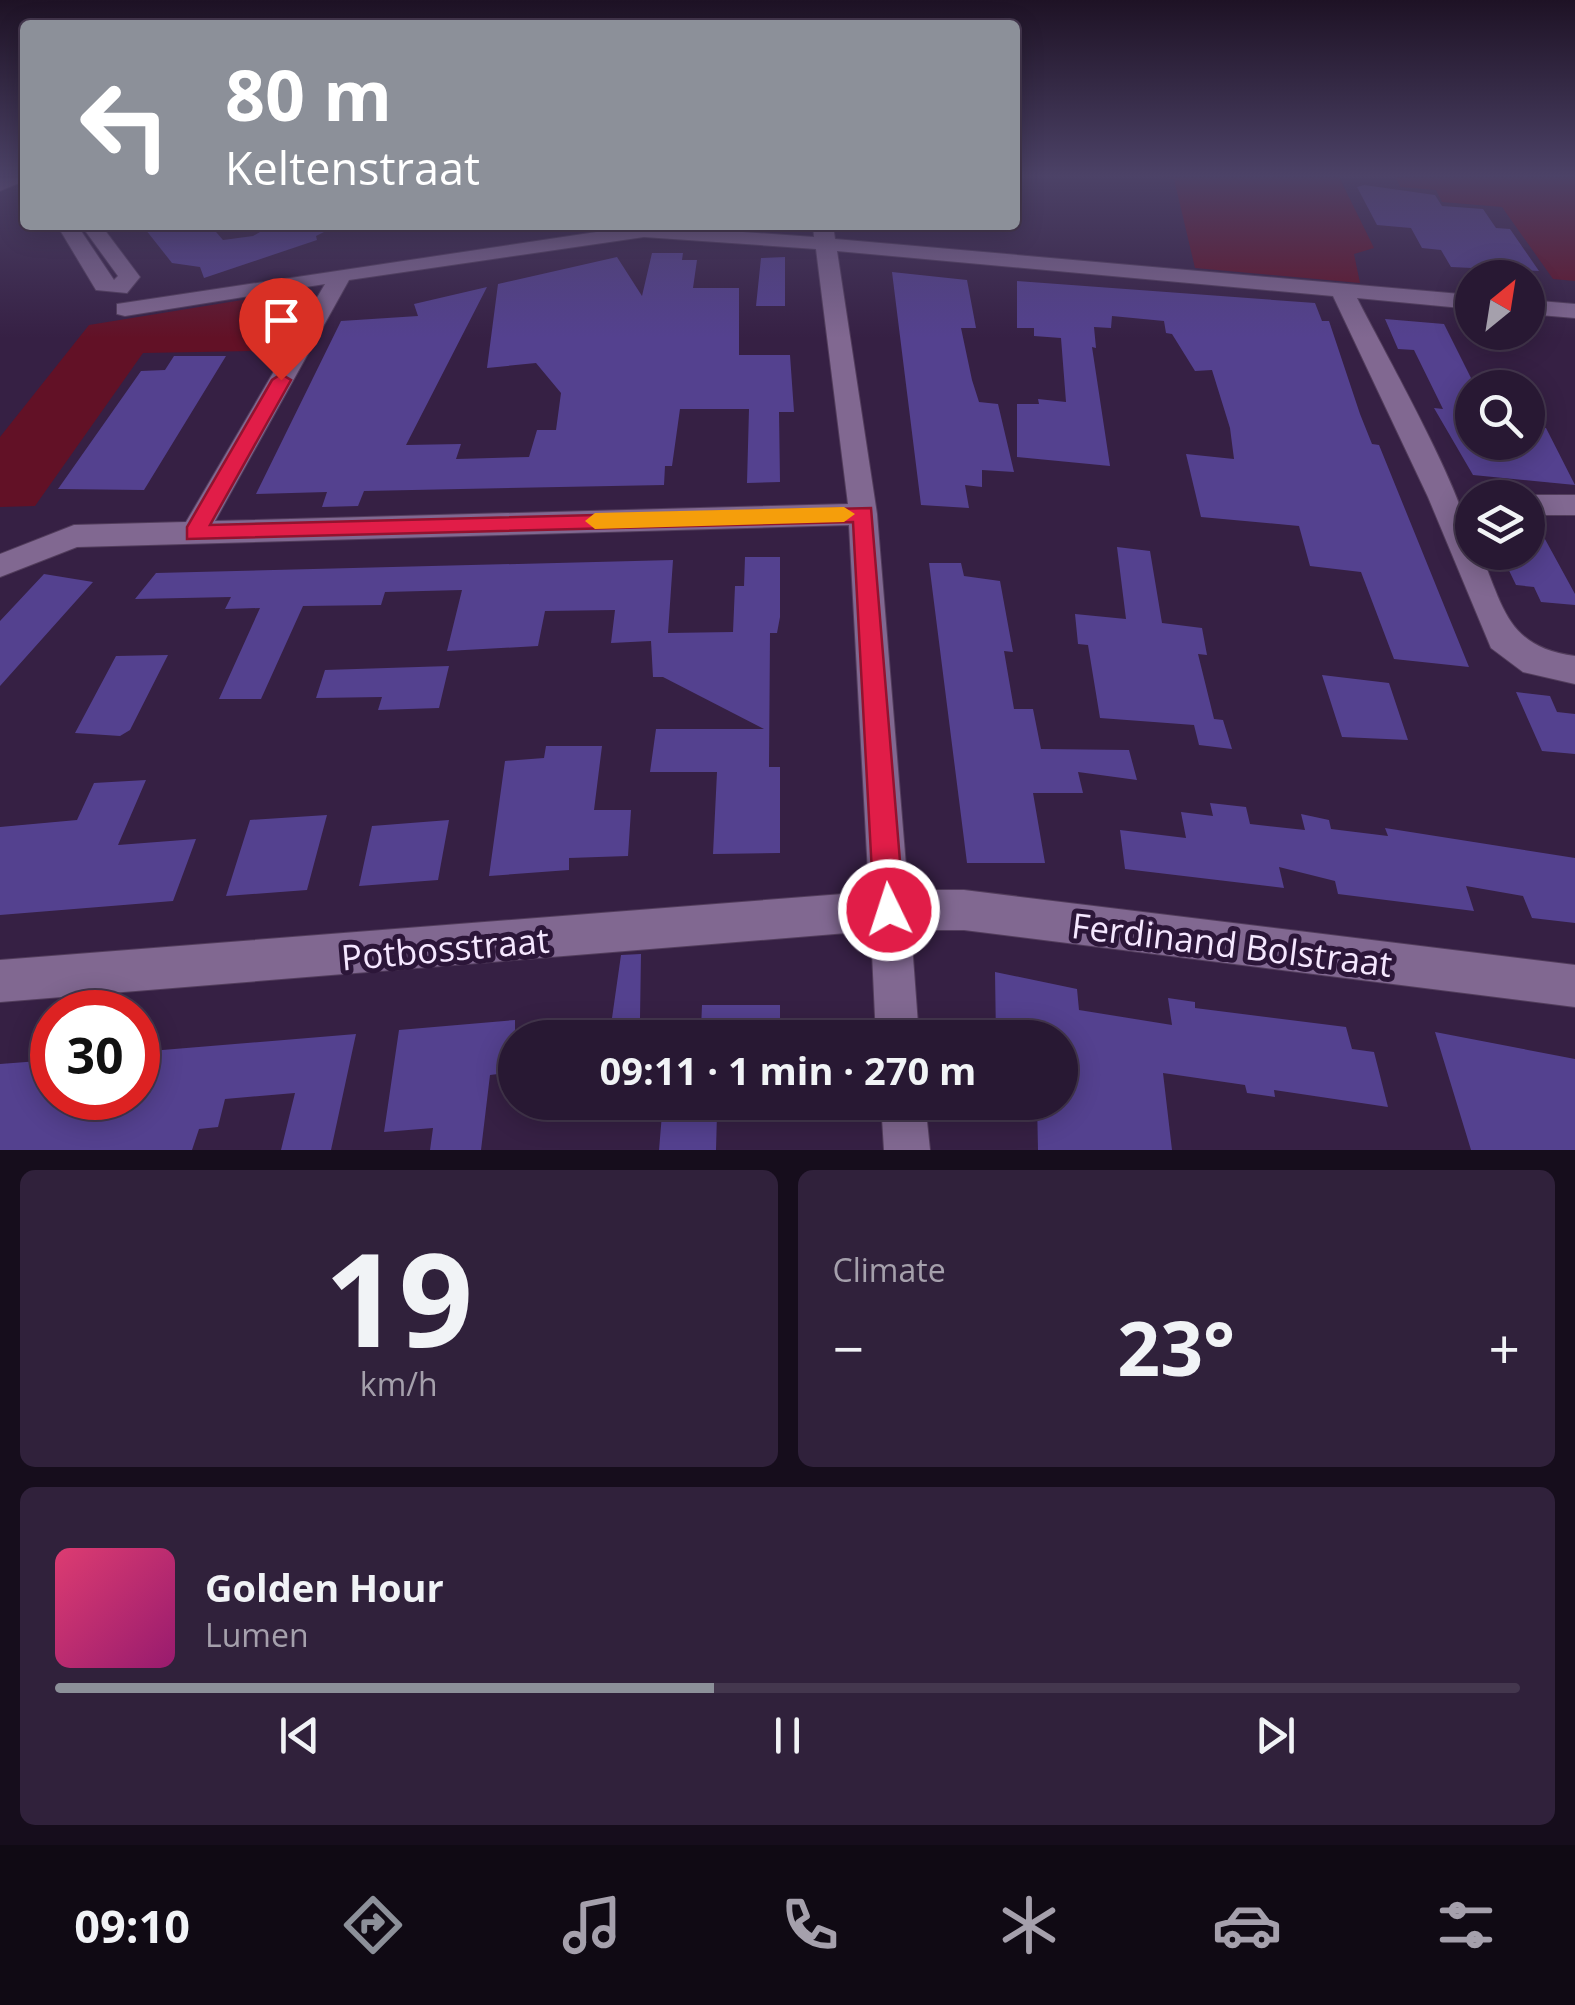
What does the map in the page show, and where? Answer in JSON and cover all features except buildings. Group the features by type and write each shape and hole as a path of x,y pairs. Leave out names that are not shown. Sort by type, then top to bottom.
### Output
{"street":[{"path":"70,231 104,285 120,288 130,277 95,231"},
{"path":"126,309 644,231 824,234 1455,300"},
{"path":"824,234 863,514 897,1020"},
{"path":"194,533 341,275"},
{"path":"1341,289 1442,497 1502,639 1516,656 1540,666 1575,670"},
{"path":"1545,308 1575,311"},
{"path":"1442,497 1455,498"},
{"path":"1545,505 1575,505"},
{"path":"0,585 13,563 74,536 863,514"},
{"name":"Potbosstraat","path":"0,982 889,910"},
{"name":"Ferdinand Bolstraat","path":"889,910 964,910 1575,986"},
{"path":"904,1120 907,1150"}],"shaded area":[{"path":"1186,231 1365,231 1374,248 1354,254 1360,283 1195,268"},
{"path":"1519,231 1575,231 1575,281 1553,279 1545,260 1540,260"},
{"path":"286,293 252,351 143,353 35,506 0,507 0,437 89,325"}],"slow traffic":[{"path":"595,521 844,514"}],"route":[{"path":"281,380 194,533 863,514 889,910"}]}
